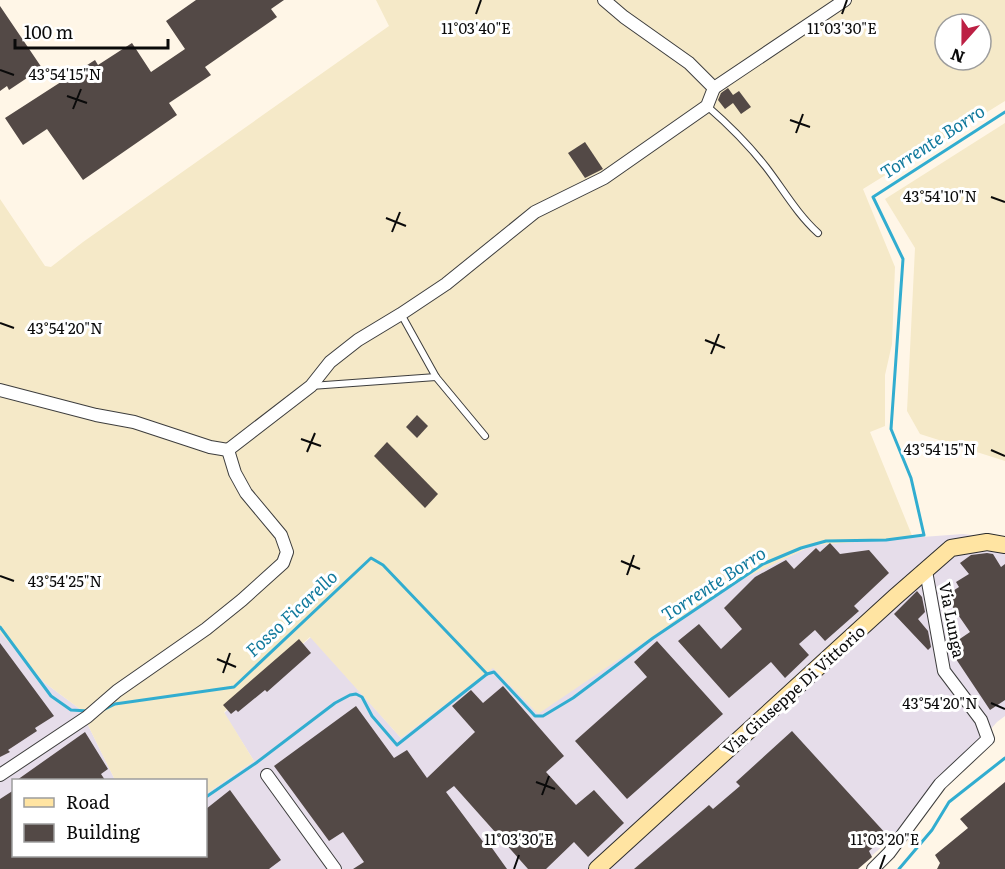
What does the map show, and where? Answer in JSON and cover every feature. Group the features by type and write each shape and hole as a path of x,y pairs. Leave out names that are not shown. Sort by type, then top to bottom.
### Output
{"street":[{"path":"604,0 688,63 714,88"},
{"path":"0,390 96,415 134,422 210,447 228,450 311,386 330,362 358,340 446,284 535,212 604,178 707,106 714,88 845,0"},
{"path":"0,775 87,717 105,701 206,629 283,563 287,552 281,535 246,493 235,473 228,450"},
{"name":"Via Giuseppe Di Vittorio","path":"597,869 951,548 987,542 1005,545"},
{"name":"Via Lunga","path":"873,869 889,853 940,784 988,739 981,720 944,671 926,571"},
{"path":"267,775 335,869"}],"lane":[{"path":"707,106 737,132 766,166 806,222 818,233"},
{"path":"401,314 436,377 485,436"},
{"path":"311,386 436,377"}],"shaded area":[{"path":"376,0 1005,0 1005,101 863,189 895,267 892,344 885,375 885,426 870,432 913,538 813,545 724,588 538,714 493,668 401,738 310,637 224,712 254,761 207,793 207,779 115,779 80,709 45,683 0,632 0,199 45,266 51,267 389,26"},
{"path":"1005,123 1005,461 920,434 907,411 915,248 885,199"},
{"path":"963,534 1005,539 1005,716 997,722 906,825 857,869 0,869 0,632 45,683 80,709 115,779 12,779 12,857 207,857 207,793 254,761 224,713 311,637 401,738 493,667 724,588 813,545"}],"building":[{"path":"196,0 284,0 271,9 277,17 205,67 211,75 169,103 177,115 83,180 47,129 23,145 5,118 95,60 98,65 132,43 151,72 185,49 166,21"},
{"path":"0,6 42,68 9,90 7,86 0,91"},
{"path":"728,88 733,95 739,91 751,107 741,114 733,103 725,109 718,100 721,93"},
{"path":"585,142 603,169 585,178 568,153"},
{"path":"417,415 428,426 417,438 406,427"},
{"path":"387,442 438,494 425,508 374,456"},
{"path":"830,543 840,554 869,550 889,573 854,606 859,611 825,641 815,630 799,644 809,655 785,678 771,662 729,698 678,641 699,624 721,649 742,629 724,608 755,577 786,560 794,569 816,548 820,552"},
{"path":"993,554 1001,567 1005,564 1005,700 990,710 948,647 970,632 945,596 959,587 956,582 969,574 960,563 971,555"},
{"path":"917,591 922,597 925,612 918,619 928,631 931,647 928,650 894,614"},
{"path":"299,639 311,653 267,692 265,690 238,712 236,710 231,714 223,705"},
{"path":"657,641 723,714 627,799 575,741 647,677 634,662"},
{"path":"0,643 54,716 35,728 37,731 8,750 10,752 0,757"},
{"path":"503,686 564,756 546,772 576,805 594,790 624,823 588,857 574,842 546,869 528,869 454,786 446,792 484,843 487,841 507,869 353,869 364,862 343,832 329,841 274,766 356,706 394,758 407,750 427,778 475,732 452,706 471,690 483,703"},
{"path":"792,731 887,835 869,851 872,857 858,869 634,869 709,805 713,809 740,786 736,782"},
{"path":"85,732 108,769 101,774 104,779 18,779"},
{"path":"1005,782 1005,869 937,869 940,863 935,855 968,828 960,819"},
{"path":"230,790 281,860 269,869 0,869 0,799 12,791 12,857 207,857 207,808"}],"waterway":[{"name":"Torrente Borro","path":"207,796 256,763 335,703 350,695 356,694 362,697 372,716 397,745 487,674 494,672 535,716 543,716 573,698 653,638 763,564 801,548 826,541 886,540 924,535 911,478 891,429 903,259 873,197 1005,112"},
{"name":"Fosso Ficarello","path":"103,710 115,704 234,687 371,558 383,565 487,674"},
{"name":"Fosso Ficarello","path":"0,627 51,696 71,710 88,711"},
{"path":"899,869 932,830 949,802 1005,758"}]}
